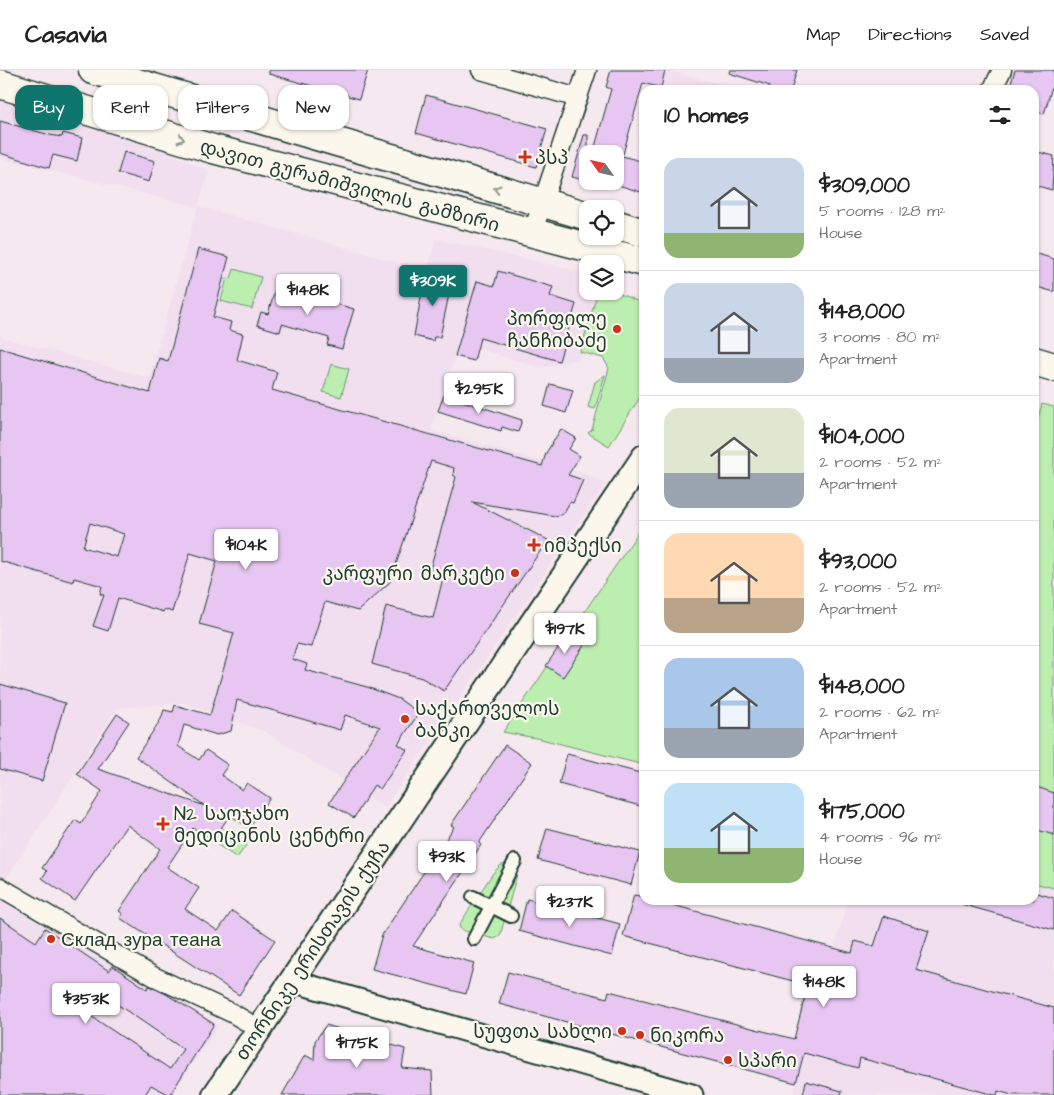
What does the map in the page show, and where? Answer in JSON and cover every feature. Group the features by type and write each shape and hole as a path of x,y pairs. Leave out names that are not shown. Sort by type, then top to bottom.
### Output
{"main road":[{"name":"დავით გურამიშვილის გამზირი","path":"93,70 316,134 579,213"},
{"name":"დავით გურამიშვილის გამზირი","path":"0,84 213,149 639,261"},
{"path":"302,172 318,170 325,166 330,159 329,143 323,137 316,134"},
{"path":"624,227 639,231"},
{"path":"1039,362 1054,367"},
{"name":"თორნიკე ერისთავის ქუჩა","path":"215,1095 639,464"}],"street":[{"path":"482,70 578,98"},
{"path":"532,234 587,70"},
{"path":"994,85 1002,70"},
{"path":"474,939 514,861"},
{"path":"0,887 153,976 259,1029"},
{"path":"473,897 511,916"},
{"path":"292,981 692,1095"}],"shaded area":[{"path":"665,70 719,84 665,85 662,84"},
{"path":"0,99 15,104 15,130 83,130 83,125 93,128 93,130 101,130 159,148 209,171 198,206 427,271 436,239 579,271 579,300 595,300 578,359 542,368 459,343 431,430 588,475 605,484 385,807 264,731 184,703 117,708 0,888 0,337 149,378 198,207 0,158"},
{"path":"1039,884 1054,888 1054,1095 793,1095 847,905 1039,905"},
{"path":"0,896 150,982 219,1026 171,1095 0,1095"}],"green space":[{"path":"234,269 261,277 252,309 221,301 227,278 231,279"},
{"path":"624,296 639,302 639,399 609,446 588,433 592,430 609,368 603,358 580,352 595,300 624,300"},
{"path":"331,364 349,369 341,397 323,392"},
{"path":"605,375 595,409 588,407 595,382"},
{"path":"1042,404 1054,407 1054,888 1039,884 1039,415"},
{"path":"639,531 639,764 541,739 503,732"},
{"path":"221,827 247,844 237,858 212,841"},
{"path":"501,865 510,865 516,870 517,874 500,936 494,939 461,930 459,925 493,873"}],"building":[{"path":"269,70 368,70 359,99 349,96 349,85 309,85 269,74"},
{"path":"611,70 665,70 662,85 643,83 642,85 639,85 639,97 624,150 624,145 595,145 611,89 606,87"},
{"path":"730,70 797,70 792,85 767,85 729,73"},
{"path":"1015,70 1054,70 1054,80 1044,114 1039,112 1039,85 1010,85"},
{"path":"426,95 547,129 536,167 416,133"},
{"path":"0,121 15,125 15,130 32,130 62,137 63,133 82,138 77,161 53,155 49,168 0,153"},
{"path":"584,135 588,135 588,145 581,145"},
{"path":"124,152 155,161 149,182 118,173"},
{"path":"579,152 579,179 572,177"},
{"path":"1039,152 1054,156 1052,190 1039,186"},
{"path":"624,156 639,161 639,191 624,187"},
{"path":"198,249 229,257 213,317 231,322 229,330 243,334 237,360 277,372 272,390 542,466 546,453 561,429 576,438 569,449 580,456 568,475 583,480 573,503 570,502 563,514 555,516 472,502 548,540 444,691 422,678 372,664 386,606 433,618 443,578 428,576 456,477 453,475 454,468 431,461 390,582 358,611 325,602 311,647 297,644 292,659 307,664 305,670 367,687 399,699 419,713 398,744 407,750 380,789 374,785 354,818 329,803 380,727 345,715 340,730 237,700 231,731 217,735 184,725 178,746 199,760 206,750 228,765 221,775 242,790 247,783 270,798 249,828 230,815 212,841 193,828 167,867 199,888 185,909 218,931 232,911 275,940 239,995 120,918 123,914 119,911 160,849 127,825 75,901 42,878 47,871 42,868 75,820 81,824 102,791 77,774 117,714 129,722 98,769 205,806 136,757 161,719 164,710 173,712 175,705 210,715 234,633 199,624 217,561 190,553 172,612 164,609 163,612 118,598 108,631 93,626 104,595 100,594 102,586 74,578 73,582 0,561 0,348 150,393 159,358 168,361","holes":["90,523 124,534 117,557 83,547"]},
{"path":"1039,254 1054,259 1054,292 1039,288"},
{"path":"498,271 553,287 550,296 576,304 559,361 480,338 474,361 455,356 477,281 494,286"},
{"path":"429,272 452,280 440,337 434,337 433,341 414,336 423,286 425,286"},
{"path":"276,287 354,309 342,349 327,345 329,338 282,324 280,332 257,325 261,312 268,314"},
{"path":"550,384 573,390 566,413 544,406"},
{"path":"444,395 522,420 518,432 502,427 501,431 438,411"},
{"path":"568,633 585,644 563,677 546,666"},
{"path":"0,684 65,703 42,781 0,769"},
{"path":"505,745 532,763 479,843 481,845 413,946 474,963 466,994 372,969 382,935 454,827 451,825"},
{"path":"567,754 639,773 639,806 559,784"},
{"path":"1039,788 1054,793 1054,835 1039,830"},
{"path":"547,828 639,852 631,885 538,860"},
{"path":"1039,894 1054,898 1054,930 965,905 1039,905"},
{"path":"634,895 639,896 639,905 673,905 852,953 855,941 874,946 884,916 929,931 916,970 1054,1008 1054,1095 1012,1095 998,1091 997,1095 994,1095 860,1058 858,1068 804,1053 796,1083 499,1004 508,972 607,998 609,991 794,1039 808,985 623,936"},
{"path":"527,899 620,924 612,956 519,931"},
{"path":"0,918 36,942 45,928 109,971 113,966 147,989 149,986 166,994 214,1024 170,1095 151,1085 145,1095 0,1095","holes":["96,990 183,1049 170,1069 82,1010"]},
{"path":"326,1025 405,1049 402,1068 432,1071 433,1095 282,1095 305,1055 314,1060 315,1041"},
{"path":"806,1081 842,1091 841,1095 803,1095"}],"place":[{"name":"პსპ","path":"525,157"},
{"name":"პორფილე ჩანჩიბაძე","path":"617,329"},
{"name":"იმპექსი","path":"534,545"},
{"name":"კარფური მარკეტი","path":"515,573"},
{"name":"საქართველოს ბანკი","path":"405,719"},
{"name":"N2 საოჯახო მედიცინის ცენტრი","path":"163,824"},
{"name":"Склад зура теана","path":"51,939"},
{"name":"სუფთა სახლი","path":"622,1031"},
{"name":"ნიკორა","path":"640,1035"},
{"name":"სპარი","path":"728,1060"}]}
